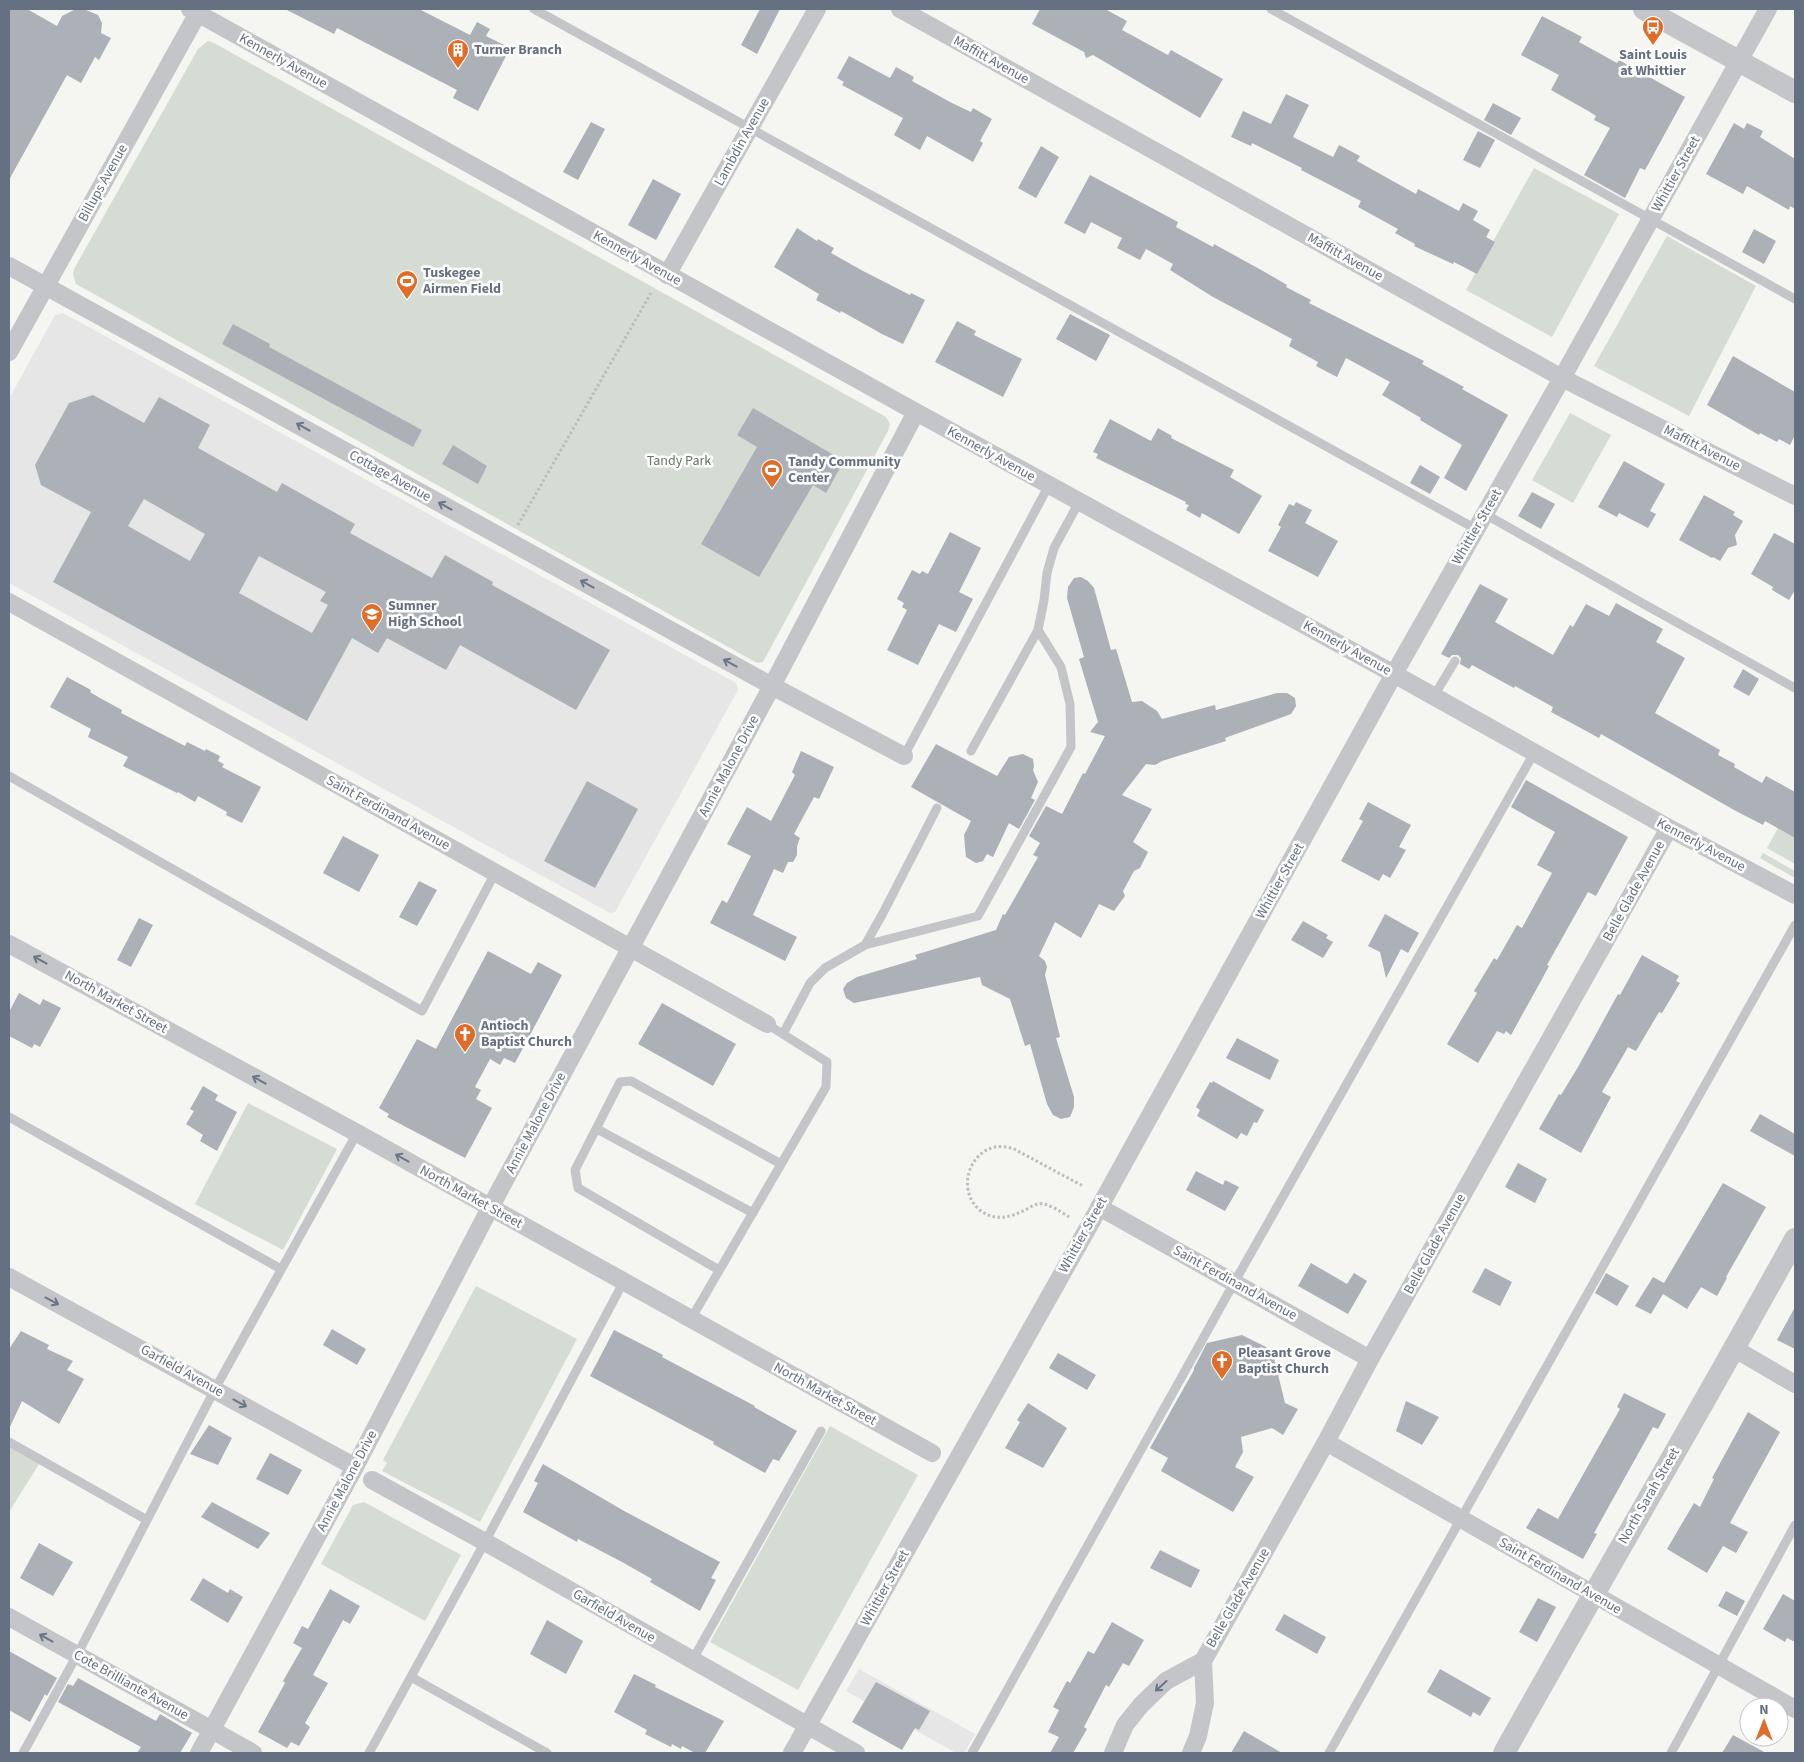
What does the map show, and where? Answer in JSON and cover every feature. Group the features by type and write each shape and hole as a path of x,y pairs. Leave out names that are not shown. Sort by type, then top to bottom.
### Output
{"street":[{"name":"Lambdin Avenue","path":"668,275 817,9"},
{"name":"Maffitt Avenue","path":"900,9 1562,378 1795,496"},
{"path":"1644,9 1795,92"},
{"name":"Whittier Street","path":"792,1753 1099,1207 1394,674 1768,9"},
{"name":"Kennerly Avenue","path":"194,11 668,275 1434,696 1669,828 1795,895"},
{"name":"Billups Avenue","path":"9,352 194,11"},
{"name":"Cottage Avenue","path":"9,266 772,686 904,756"},
{"name":"Annie Malone Drive","path":"199,1753 355,1467 490,1208 772,686 916,412"},
{"name":"Saint Ferdinand Avenue","path":"9,602 766,1024"},
{"name":"Belle Glade Avenue","path":"1191,1753 1198,1736 1205,1702 1203,1661 1326,1442 1370,1359 1669,828"},
{"name":"North Market Street","path":"9,944 357,1133 932,1453"},
{"name":"Saint Ferdinand Avenue","path":"1099,1207 1370,1359"},
{"name":"North Sarah Street","path":"1504,1753 1592,1594 1735,1349 1795,1239"},
{"name":"Garfield Avenue","path":"9,1277 355,1467"},
{"path":"1735,1349 1795,1384"},
{"name":"Saint Ferdinand Avenue","path":"1326,1442 1795,1709"},
{"name":"Garfield Avenue","path":"372,1480 485,1542 807,1727 856,1753"},
{"name":"Cote Brilliante Avenue","path":"9,1617 253,1753"},
{"name":"Belle Glade Avenue","path":"1113,1753 1125,1725 1141,1704 1166,1681 1203,1661"}],"lane":[{"path":"534,9 750,129 1481,521 1642,603 1795,688"},
{"path":"1271,9 1795,299"},
{"path":"904,756 1049,485"},
{"path":"971,751 1038,630 1047,573 1054,548 1079,502"},
{"path":"783,1034 810,983 825,968 865,945 978,916 1071,747 1070,704 1061,667 1038,630"},
{"path":"1434,696 1455,662"},
{"path":"972,1753 1234,1283 1534,753"},
{"path":"9,776 422,1011 494,872"},
{"path":"865,945 937,808"},
{"path":"1329,1753 1795,925"},
{"path":"691,1319 826,1086 827,1062 766,1024"},
{"path":"720,1270 578,1188 576,1170 620,1082 631,1081 781,1164"},
{"path":"9,1117 281,1269"},
{"path":"597,1129 753,1212"},
{"path":"23,1753 77,1655 215,1389 357,1133"},
{"path":"369,1753 485,1542 624,1281"},
{"path":"692,1661 821,1431"},
{"path":"9,1442 147,1520"},
{"path":"1672,1753 1795,1525"},
{"path":"1786,1541 1795,1546"},
{"path":"411,1677 547,1753"}],"path":[{"path":"518,525 651,293"},
{"path":"1069,1217 1046,1204 1038,1204 1009,1216 995,1218 986,1214 974,1204 968,1190 973,1163 978,1156 986,1151 995,1147 1005,1146 1014,1148 1083,1186"}],"shaded area":[{"name":"Sumner High School","path":"63,313 736,683 738,690 615,912 610,913 9,583 9,399 55,315"},
{"path":"859,1669 975,1734 964,1753 956,1753 846,1691"}],"green space":[{"name":"Tandy Park","path":"208,41 886,417 890,424 888,431 763,662 757,663 76,284 73,274 74,269 198,49"},
{"path":"1534,168 1619,214 1552,337 1466,290"},
{"path":"1667,236 1756,286 1689,416 1594,366"},
{"path":"1570,413 1611,435 1573,503 1532,480"},
{"path":"1778,828 1795,838 1795,864 1767,848"},
{"path":"1763,853 1795,871 1795,878 1760,858"},
{"path":"248,1103 337,1149 283,1250 195,1204"},
{"path":"476,1286 577,1339 480,1522 382,1471 387,1463 383,1460"},
{"path":"830,1426 918,1475 798,1690 710,1642"},
{"path":"9,1447 39,1464 9,1512"},
{"path":"364,1502 461,1555 425,1621 321,1564 353,1505"}],"building":[{"path":"9,9 27,9 57,26 62,16 74,10 86,10 98,15 102,23 101,33 111,38 99,60 95,57 81,83 67,75 9,180"},
{"name":"Turner Branch","path":"285,9 419,9 470,35 477,22 490,29 486,36 510,48 478,111 453,98 457,90 337,28 334,34"},
{"path":"760,9 780,9 757,54 741,45"},
{"path":"1040,9 1105,9 1127,21 1122,30 1168,55 1171,50 1223,79 1200,118 1093,55 1086,58 1084,52 1032,24"},
{"path":"1542,16 1582,37 1579,42 1617,63 1619,60 1685,97 1645,170 1640,168 1625,198 1584,175 1610,128 1594,120 1596,116 1590,112 1551,90 1559,75 1521,55"},
{"path":"849,56 890,78 896,67 914,77 912,81 950,102 971,112 973,108 992,119 980,141 983,143 973,162 927,136 920,150 894,135 903,118 842,85 844,82 837,78"},
{"path":"1286,94 1309,105 1293,137 1333,157 1339,145 1360,156 1357,161 1416,194 1418,189 1459,211 1463,203 1478,211 1473,220 1490,230 1486,237 1495,242 1477,274 1454,262 1453,264 1414,246 1415,244 1395,233 1398,229 1358,207 1361,201 1301,170 1302,168 1252,143 1251,146 1231,137 1243,111 1271,124"},
{"path":"1493,103 1521,118 1511,135 1484,120"},
{"path":"591,122 605,129 578,180 563,172"},
{"path":"1734,123 1744,129 1747,123 1763,131 1760,137 1795,159 1795,209 1790,206 1789,210 1747,186 1743,194 1706,174"},
{"path":"1478,131 1495,140 1480,168 1463,160"},
{"path":"1041,146 1059,157 1036,198 1018,188"},
{"path":"1090,175 1178,222 1176,227 1213,247 1214,244 1287,285 1286,287 1311,300 1309,303 1424,361 1422,364 1464,387 1462,389 1508,415 1466,491 1444,478 1462,445 1382,395 1390,382 1346,358 1337,377 1316,366 1318,362 1289,346 1292,339 1213,297 1170,270 1173,264 1146,249 1140,260 1117,248 1122,238 1091,222 1085,234 1064,223"},
{"path":"653,179 681,194 656,240 628,225"},
{"path":"797,228 817,241 818,239 834,248 831,253 863,271 910,295 911,293 925,300 903,344 816,300 819,294 774,267"},
{"path":"1754,229 1776,241 1764,264 1742,252"},
{"path":"1070,314 1110,335 1096,361 1056,339"},
{"path":"957,321 976,331 974,335 1022,359 1003,397 935,362"},
{"path":"233,324 270,344 269,347 422,430 413,447 222,344"},
{"path":"1733,356 1795,392 1795,435 1790,445 1779,439 1777,442 1760,433 1759,435 1707,405"},
{"path":"93,395 144,423 159,397 210,425 198,448 277,492 282,483 355,524 350,533 432,578 445,555 493,582 492,585 610,650 576,710 460,645 446,670 387,638 378,653 352,638 307,721 53,582 91,512 41,485 35,465 69,403","holes":["144,499 205,534 190,561 128,526","259,556 326,592 320,601 328,605 312,633 239,593"]},
{"name":"Tandy Community Center","path":"753,408 844,461 826,493 813,485 759,577 701,544 757,447 737,435"},
{"path":"1110,419 1151,441 1158,428 1172,436 1171,438 1234,470 1230,477 1262,496 1239,534 1202,513 1200,518 1186,510 1189,505 1185,504 1186,502 1096,458 1098,454 1093,452"},
{"path":"453,445 487,466 478,484 442,464"},
{"path":"1624,461 1665,484 1650,511 1656,514 1648,528 1619,513 1617,517 1598,507"},
{"path":"1420,465 1440,477 1430,494 1410,483"},
{"path":"1532,492 1555,504 1541,529 1518,516"},
{"path":"1704,495 1735,512 1733,515 1743,521 1735,535 1737,545 1728,548 1720,561 1679,540"},
{"path":"1296,502 1312,510 1305,523 1338,541 1318,577 1268,551 1281,527 1278,525 1289,504 1294,506"},
{"path":"950,532 981,548 959,592 973,599 956,632 939,624 918,665 887,650 907,610 902,607 904,603 897,599 912,570 920,574 922,571 928,574"},
{"path":"1774,533 1795,544 1795,590 1789,600 1772,590 1773,587 1751,574"},
{"path":"1081,577 1094,588 1111,650 1116,649 1132,702 1142,701 1157,711 1162,719 1215,705 1216,710 1277,693 1287,693 1295,698 1296,706 1291,714 1225,738 1226,741 1162,761 1155,765 1146,764 1122,795 1152,809 1133,842 1148,852 1140,868 1134,871 1123,891 1125,896 1114,911 1099,904 1081,938 1055,922 1039,956 1045,961 1047,967 1045,975 1060,1037 1056,1038 1074,1097 1074,1107 1070,1117 1061,1119 1053,1115 1047,1104 1030,1044 1025,1046 1010,999 982,985 980,977 854,1003 846,998 843,989 847,983 857,977 917,959 915,955 996,930 1003,914 1005,915 1038,857 1033,855 1040,843 1029,836 1046,806 1062,814 1105,736 1090,732 1098,722 1079,659 1084,657 1067,598 1068,587 1074,578"},
{"path":"1480,584 1508,599 1495,622 1553,655 1570,625 1573,627 1586,604 1609,616 1616,603 1663,629 1656,642 1685,658 1655,713 1720,750 1718,755 1735,764 1734,767 1762,783 1766,776 1795,792 1795,838 1765,821 1763,825 1734,810 1601,734 1599,738 1551,712 1553,707 1515,686 1514,688 1472,665 1469,669 1460,664 1461,658 1458,655 1452,655 1449,658 1441,654"},
{"path":"1743,669 1759,679 1749,696 1733,687"},
{"path":"67,677 122,710 121,713 185,746 187,742 220,756 218,761 224,764 222,767 261,787 242,823 226,815 227,812 198,796 195,802 123,766 128,757 88,737 91,729 50,707"},
{"path":"936,744 997,776 1009,757 1023,754 1033,759 1033,770 1038,782 1031,798 1035,800 1019,829 1009,823 993,857 987,854 983,861 976,863 966,857 964,835 971,821 911,787"},
{"path":"801,751 834,767 819,799 814,797 794,834 800,838 797,846 797,855 793,862 788,862 783,873 774,869 753,915 797,937 785,961 710,923 722,900 727,903 751,856 727,844 747,807 771,821 795,775 792,772"},
{"path":"1526,780 1628,837 1596,896 1588,892 1511,1035 1506,1031 1504,1034 1497,1031 1478,1063 1447,1044 1477,993 1474,991 1494,958 1497,960 1517,925 1522,928 1552,873 1537,865 1555,832 1511,807"},
{"path":"587,781 638,809 595,888 544,861"},
{"path":"1368,802 1411,825 1399,847 1406,850 1390,878 1383,874 1379,881 1341,861 1363,821 1359,819"},
{"path":"343,836 379,855 359,892 323,873"},
{"path":"419,881 437,890 417,926 399,917"},
{"path":"1385,914 1419,933 1408,953 1401,949 1386,978 1380,952 1368,946"},
{"path":"139,918 153,925 131,967 117,960"},
{"path":"1303,921 1328,935 1326,938 1333,942 1323,958 1291,940"},
{"name":"Antioch Baptist Church","path":"488,951 531,974 538,962 562,975 515,1063 504,1058 500,1065 490,1059 475,1087 481,1090 476,1099 492,1108 465,1158 387,1117 389,1114 379,1108 417,1039 436,1049"},
{"path":"1642,955 1679,976 1676,981 1680,983 1662,1013 1659,1012 1636,1051 1628,1047 1602,1092 1611,1097 1581,1153 1539,1129 1559,1094 1561,1095 1578,1067"},
{"path":"19,993 40,1005 43,999 61,1008 40,1047 34,1044 32,1048 9,1036 9,1012"},
{"path":"662,1003 736,1044 713,1086 638,1044"},
{"path":"1237,1038 1279,1060 1270,1080 1226,1058"},
{"path":"1213,1081 1264,1110 1257,1123 1254,1122 1247,1136 1241,1133 1237,1139 1197,1116 1200,1110 1196,1107 1210,1082 1212,1083"},
{"path":"203,1086 218,1095 215,1100 237,1112 217,1151 200,1141 203,1135 186,1124 194,1111 190,1109"},
{"path":"1760,1114 1795,1134 1795,1156 1750,1131"},
{"path":"1518,1163 1547,1179 1535,1203 1505,1187"},
{"path":"1196,1171 1223,1185 1225,1180 1239,1187 1225,1211 1186,1190"},
{"path":"1723,1183 1766,1207 1717,1296 1701,1287 1687,1309 1663,1294 1651,1314 1635,1306 1653,1277 1664,1283"},
{"path":"1311,1263 1347,1284 1354,1273 1367,1281 1348,1314 1298,1286"},
{"path":"1485,1268 1512,1282 1500,1306 1472,1292"},
{"path":"1606,1273 1629,1286 1617,1306 1595,1293"},
{"path":"1795,1307 1795,1349 1777,1340"},
{"path":"332,1329 366,1349 357,1365 323,1345"},
{"path":"614,1330 663,1355 662,1357 755,1406 797,1431 779,1461 773,1459 765,1473 713,1444 714,1442 590,1376"},
{"path":"21,1331 49,1345 47,1349 73,1361 67,1370 84,1379 59,1424 22,1401 9,1429 9,1349"},
{"path":"1242,1335 1272,1350 1285,1403 1298,1409 1283,1435 1272,1428 1241,1437 1243,1452 1235,1467 1254,1477 1233,1512 1161,1471 1168,1458 1150,1448 1207,1343"},
{"path":"1058,1353 1096,1375 1087,1390 1049,1368"},
{"path":"1624,1393 1666,1414 1658,1429 1653,1427 1594,1533 1597,1534 1583,1559 1526,1528 1538,1508 1558,1519 1620,1409 1617,1407"},
{"path":"1406,1401 1439,1417 1422,1445 1396,1431"},
{"path":"1028,1403 1067,1428 1043,1468 1005,1448 1020,1422 1017,1420"},
{"path":"1748,1412 1780,1432 1730,1523 1748,1532 1736,1553 1723,1546 1707,1573 1667,1549 1694,1503 1700,1507 1714,1479 1712,1478"},
{"path":"209,1425 232,1438 218,1465 190,1454"},
{"path":"270,1453 302,1470 288,1495 256,1479"},
{"path":"543,1464 626,1512 720,1562 711,1578 716,1580 700,1611 650,1582 652,1579 622,1562 578,1539 577,1542 523,1512 538,1483 534,1481"},
{"path":"212,1502 270,1533 258,1549 201,1517"},
{"path":"39,1543 73,1562 53,1596 20,1578"},
{"path":"1160,1550 1200,1570 1191,1588 1150,1568"},
{"path":"203,1578 228,1593 230,1589 243,1597 228,1623 190,1600"},
{"path":"330,1589 360,1606 350,1624 343,1620 313,1675 328,1683 305,1723 310,1727 299,1746 291,1742 287,1748 258,1732 285,1683 283,1681 302,1648 293,1643 302,1626 308,1629"},
{"path":"1726,1591 1745,1601 1737,1616 1718,1606"},
{"path":"1783,1594 1795,1601 1795,1642 1787,1638 1785,1642 1763,1629"},
{"path":"1538,1598 1556,1607 1537,1642 1519,1632"},
{"path":"1284,1614 1326,1637 1317,1654 1275,1630"},
{"path":"547,1620 583,1641 566,1674 530,1654"},
{"path":"1112,1622 1144,1640 1129,1666 1123,1663 1109,1687 1106,1685 1084,1727 1087,1729 1073,1753 1050,1753 1059,1737 1048,1732 1059,1710 1053,1707 1067,1681 1070,1683 1088,1651 1094,1654"},
{"path":"9,1651 57,1678 47,1696 45,1694 30,1722 9,1710"},
{"path":"1440,1669 1491,1698 1480,1716 1473,1712 1471,1717 1427,1692"},
{"path":"634,1674 656,1685 655,1687 724,1721 705,1753 695,1753 682,1746 681,1749 672,1744 671,1747 645,1734 647,1730 614,1712"},
{"path":"78,1678 156,1721 160,1714 192,1733 180,1753 137,1753 141,1747 58,1702 68,1684 73,1686"},
{"path":"876,1682 930,1711 919,1730 915,1728 902,1750 852,1722"},
{"path":"1244,1731 1282,1753 1231,1753"},
{"path":"1733,1735 1739,1738 1739,1747 1755,1747 1766,1753 1722,1753"}],"place":[{"name":"Saint Louis at Whittier","path":"1653,46"},
{"name":"Turner Branch","path":"458,69"},
{"name":"Tuskegee Airmen Field","path":"407,300"},
{"name":"Tandy Community Center","path":"772,489"},
{"name":"Sumner High School","path":"372,633"},
{"name":"Antioch Baptist Church","path":"465,1053"},
{"name":"Pleasant Grove Baptist Church","path":"1222,1380"}]}
